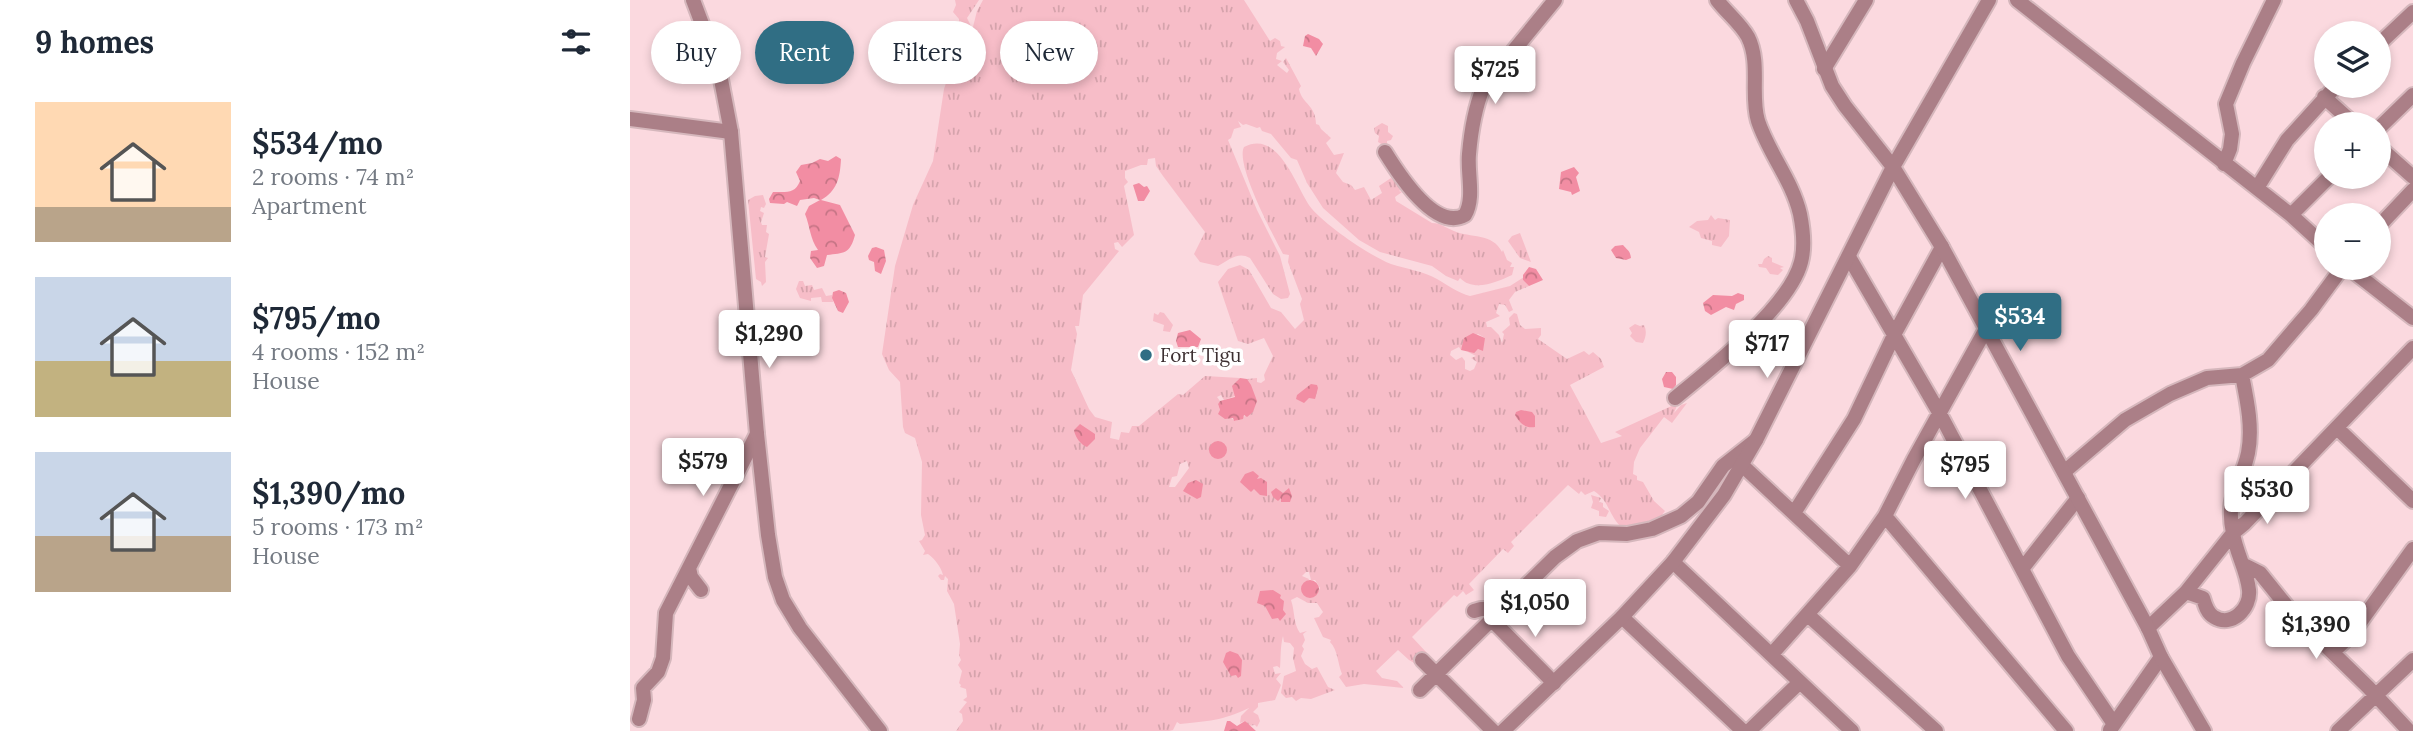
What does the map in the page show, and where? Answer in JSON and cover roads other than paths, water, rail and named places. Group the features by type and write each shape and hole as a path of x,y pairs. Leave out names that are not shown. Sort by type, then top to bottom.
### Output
{"street":[{"path":"693,0 719,69 731,132 757,434 775,578 783,600 800,628 880,731"},
{"path":"1385,152 1401,177 1429,207 1444,216 1454,218 1465,215 1469,201 1468,156 1477,102 1483,88 1555,0"},
{"path":"1675,398 1724,358 1775,305 1790,287 1801,262 1803,240 1790,182 1761,128 1755,110 1754,61 1748,37 1717,0"},
{"path":"1796,0 1807,20 1824,69 1844,106 1893,167 1942,247 2148,628 2161,657 2204,731"},
{"path":"1824,69 1866,0"},
{"path":"1503,731 1622,617 1673,562 1724,495 1743,466 1893,167 1989,0"},
{"path":"2017,0 2291,215 2314,236"},
{"path":"2224,164 2232,134 2226,104 2274,0"},
{"path":"2391,33 2413,12"},
{"path":"2391,116 2413,95"},
{"path":"2257,188 2287,140 2323,98"},
{"path":"2325,98 2341,112"},
{"path":"630,119 731,132"},
{"path":"2391,158 2413,177"},
{"path":"2291,215 2317,189"},
{"path":"2391,213 2413,190"},
{"path":"1794,513 1854,419 1895,334 1942,247"},
{"path":"1849,257 1940,414 2068,656 2111,727 2161,657"},
{"path":"2064,472 2125,420 2170,394 2207,378 2242,375 2268,360 2333,280"},
{"path":"2364,280 2413,318"},
{"path":"1772,654 1850,566 1885,516 1986,329"},
{"path":"2148,628 2186,592 2233,533 2413,348"},
{"path":"2186,592 2203,598 2207,610 2214,617 2223,620 2234,618 2242,612 2250,593 2244,565 2235,548 2229,515 2232,495 2248,453 2249,425 2242,375"},
{"path":"2337,428 2413,500"},
{"path":"639,719 644,700 643,688 657,672 663,658 666,613 757,434"},
{"path":"1420,690 1555,557 1577,541 1599,533 1627,534 1652,529 1681,516 1698,502 1723,466 1756,440"},
{"path":"1743,466 1850,566"},
{"path":"2022,569 2078,498"},
{"path":"1885,516 2066,731"},
{"path":"2333,652 2351,635 2413,549"},
{"path":"1673,562 1772,654 1843,728"},
{"path":"2244,565 2260,573 2294,615 2409,731"},
{"path":"689,568 691,577 701,590"},
{"path":"1474,611 1481,608 1496,614 1554,683"},
{"path":"1808,615 1936,731"},
{"path":"1622,617 1743,731"},
{"path":"1422,660 1493,731"},
{"path":"2338,731 2413,660"},
{"path":"1749,731 1800,682"}],"place":[{"name":"Fort Tigu","path":"1146,355"}]}
